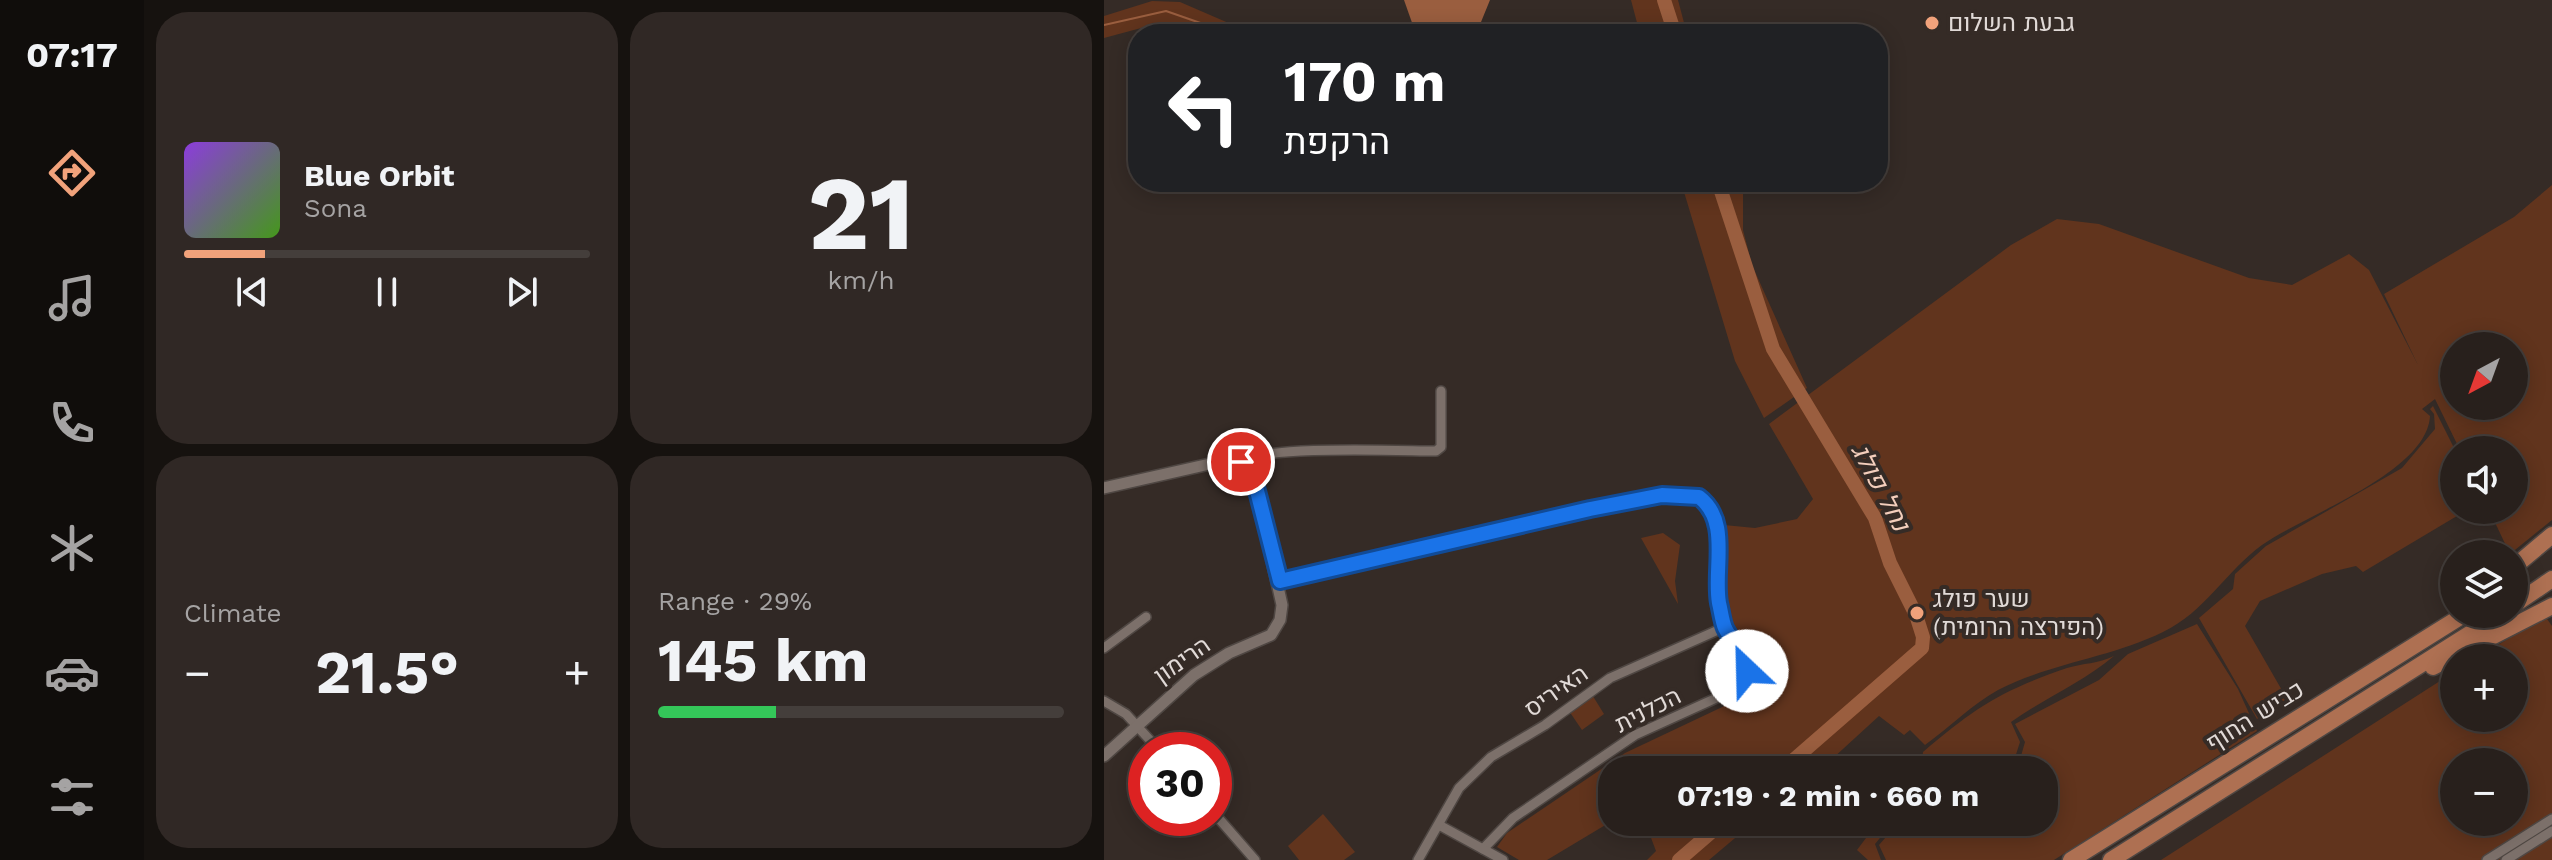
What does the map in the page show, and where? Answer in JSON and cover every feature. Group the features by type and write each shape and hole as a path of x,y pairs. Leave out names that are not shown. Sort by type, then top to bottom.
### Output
{"highway":[{"path":"2528,555 2552,535"},
{"path":"2528,568 2552,550"},
{"path":"2528,595 2552,579"},
{"path":"2384,689 2472,649 2552,606"},
{"path":"2400,654 2440,624"},
{"name":"כביש החוף","path":"2071,860 2442,628"},
{"name":"כביש החוף","path":"2111,860 2479,628"}],"street":[{"path":"1104,488 1223,461 1241,462 1254,455 1436,451 1441,447 1441,391"},
{"path":"1241,462 1255,483 1280,581"},
{"name":"הכלנית","path":"1280,581 1653,496 1688,494 1703,499 1714,516 1719,540 1719,600 1725,627 1748,666 1734,690 1635,735 1513,818 1483,849"},
{"name":"הרימון","path":"1104,756 1205,668 1271,635 1280,620 1280,581"},
{"path":"1104,648 1146,617"},
{"name":"האיריס","path":"1418,860 1459,788 1491,757 1545,725 1610,678 1725,627"},
{"path":"1104,701 1142,732"},
{"path":"2487,860 2552,819"},
{"path":"1439,825 1497,858"},
{"path":"2506,860 2552,831"},
{"path":"1232,834 1255,860"}],"shaded area":[{"path":"1404,0 1490,0 1479,24 1412,24"},
{"path":"1631,0 1678,0 1684,24 1637,24"},
{"path":"1152,1 1180,2 1231,24 1128,24 1128,32 1104,38 1104,16"},
{"path":"2552,185 2552,520 2527,540 2503,540 2496,524 2528,524 2528,436 2453,436 2445,420 2528,420 2528,332 2440,332 2440,409 2435,399 2422,409 2430,416 2424,437 2408,456 2360,491 2262,545 2191,614 2163,632 2122,648 2038,673 1998,690 1925,745 1910,730 1904,735 1879,716 1835,756 1621,756 1737,700 1745,687 1747,665 1723,607 1724,525 1755,528 1797,519 1813,499 1769,424 2011,245 2057,219 2099,224 2249,278 2292,285 2349,254 2369,270 2418,365 2384,294 2514,217"},
{"path":"1684,192 1743,192 1743,230 1752,265 1807,388 1764,418 1735,361"},
{"path":"2433,406 2448,436 2440,436 2440,524 2444,524 2363,572 2356,566 2322,574 2260,601 2245,626 2287,699 2257,719 2199,618 2233,589 2235,574 2266,546 2402,468 2435,429 2434,414 2430,409"},
{"path":"1663,533 1680,545 1675,581 1678,604 1641,538"},
{"path":"2545,616 2552,626 2552,860 2161,860 2440,681 2440,732 2528,732 2528,644 2500,644"},
{"path":"2197,624 2238,689 2257,731 2054,860 1886,860 1879,845 1887,836 2058,836 2058,756 2021,756 2025,742 2015,724 2099,680 2128,654"},
{"path":"2114,656 2011,722 2020,742 2016,756 1922,756 1923,752 1958,723 2006,693 2067,668"},
{"path":"1591,693 1604,714 1582,730 1569,711"},
{"path":"1598,771 1598,829 1547,860 1519,860 1497,847 1507,833"},
{"path":"1323,814 1355,852 1344,860 1299,860 1288,846"},
{"path":"1650,836 1737,836 1709,860 1647,860 1656,851"},
{"path":"1868,836 1882,836 1875,844 1881,860 1868,860 1857,850"}],"waterway":[{"name":"נחל פולג","path":"1664,0 1672,24"},
{"path":"1104,25 1166,11 1203,24"},
{"name":"נחל פולג","path":"1721,192 1773,349 1875,518 1890,563 1916,615 1923,637 1922,648 1798,756"},
{"name":"נחל פולג","path":"1679,860 1707,836"}],"place":[{"name":"גבעת השלום","path":"1932,23"},
{"name":"שער פולג (הפירצה הרומית)","path":"1917,613"}],"route":[{"path":"1241,462 1255,483 1280,581 1590,509 1662,495 1688,494 1699,497 1714,516 1719,540 1719,600 1725,627 1742,652 1747,671"}]}
